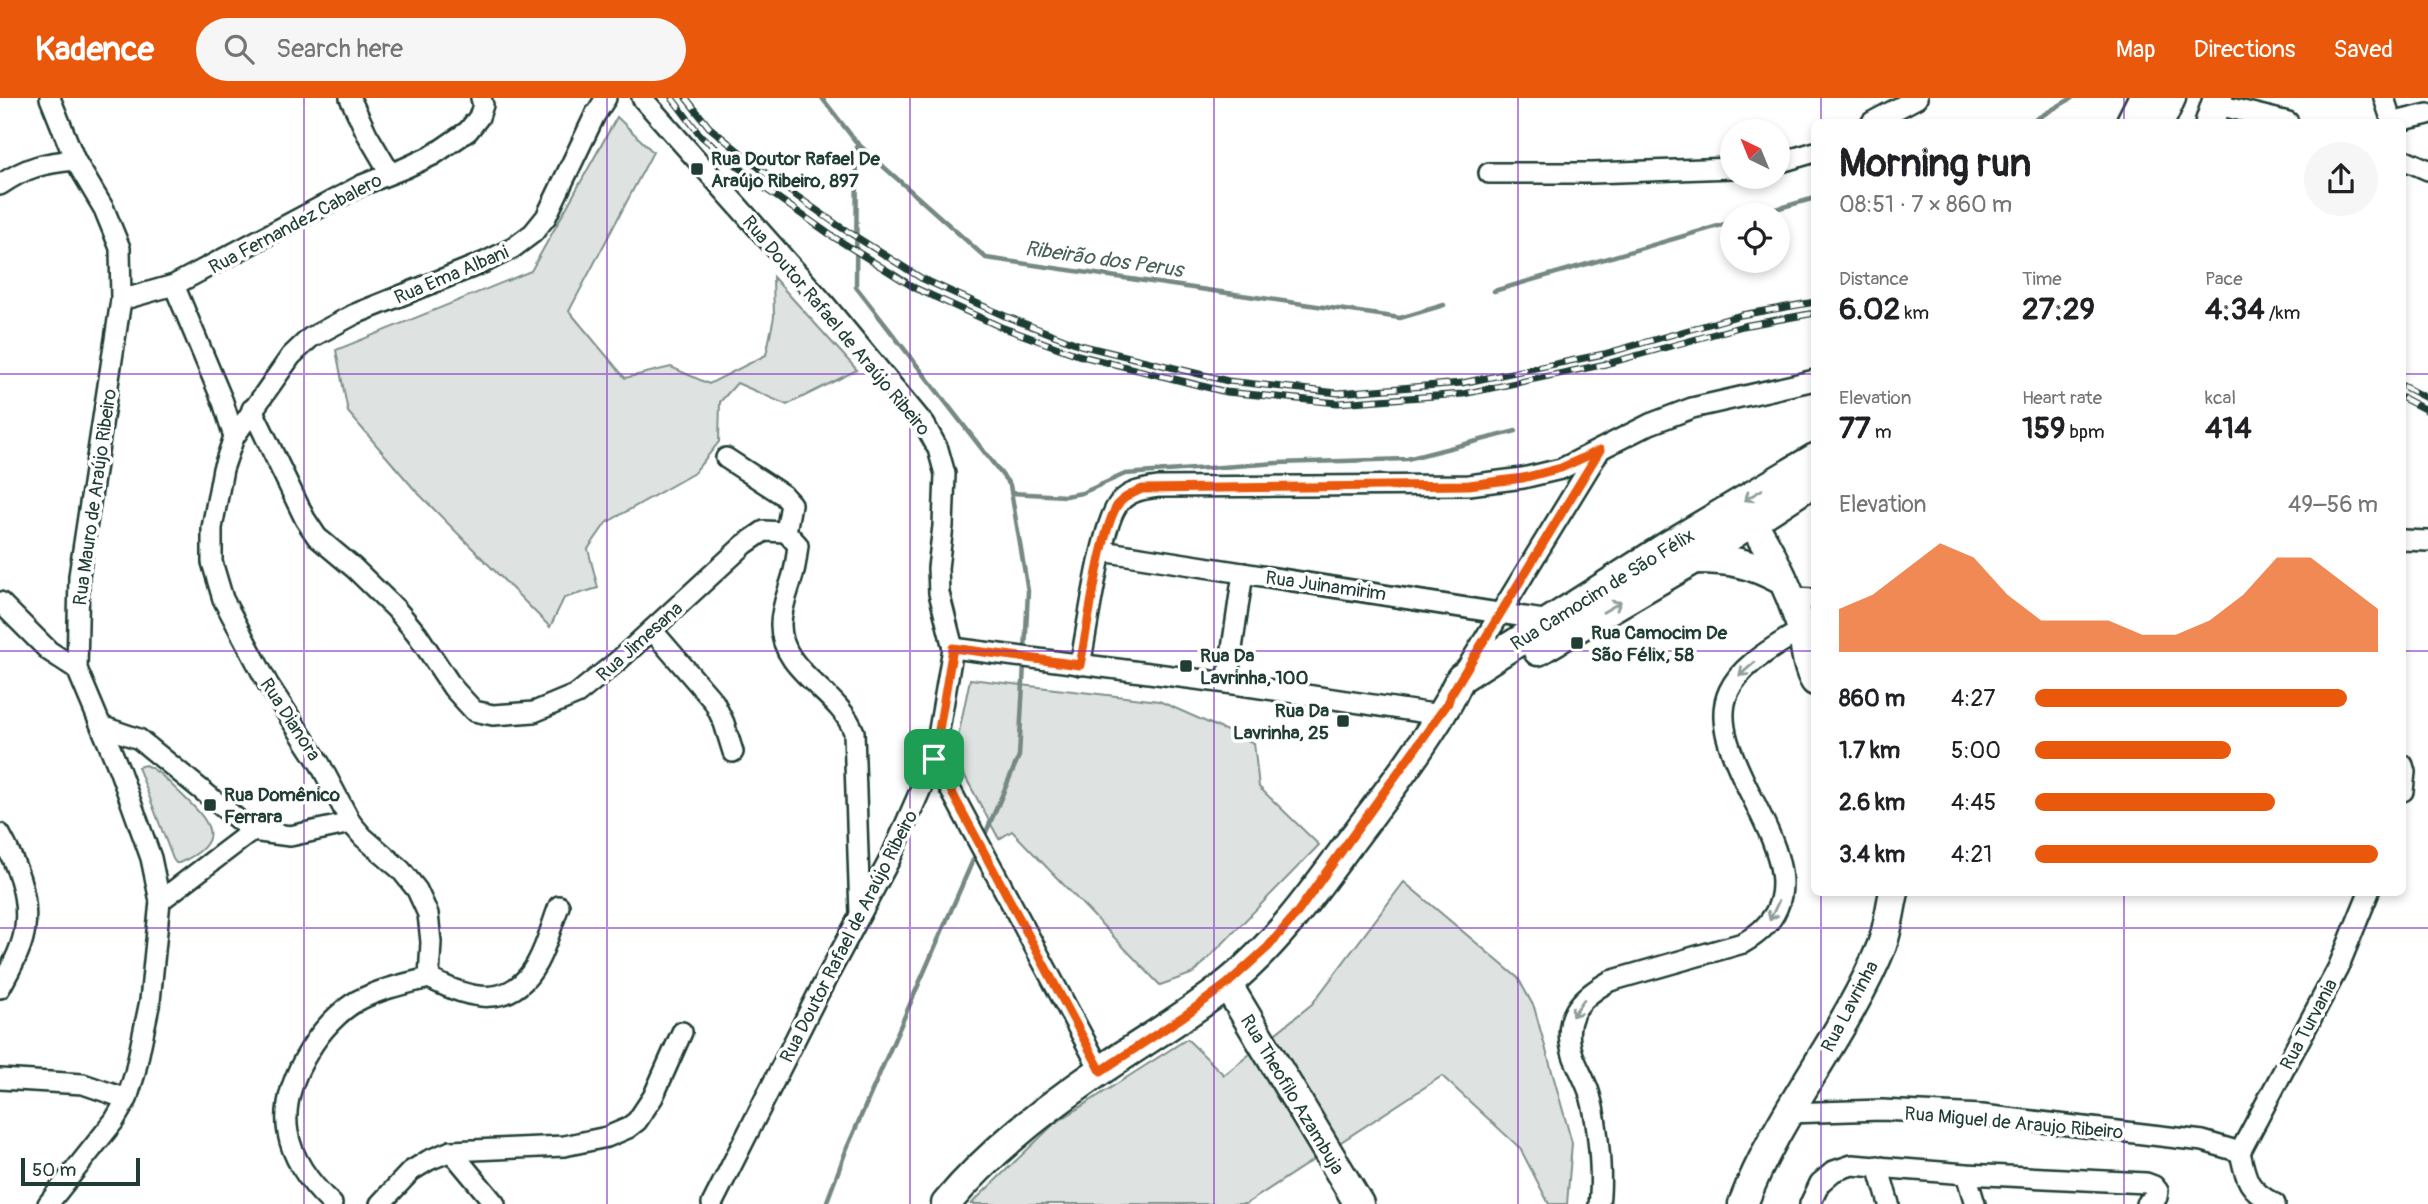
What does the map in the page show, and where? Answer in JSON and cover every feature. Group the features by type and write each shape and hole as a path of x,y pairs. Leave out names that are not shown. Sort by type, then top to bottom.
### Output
{"main road":[{"path":"2132,119 2143,98"},
{"path":"2161,119 2171,98"},
{"path":"2180,119 2190,98"},
{"name":"Rua Camocim de São Félix","path":"1444,709 1461,678 1669,545 1811,468"},
{"name":"Rua Camocim de São Félix","path":"1444,709 1753,523 1811,469"},
{"path":"1753,523 1796,592 1811,674"},
{"path":"1695,559 1724,559 1759,567 1796,592"},
{"path":"946,1204 966,1180 1018,1132 1101,1071 1184,1016 1227,984 1268,947 1297,913 1444,709"},
{"name":"Rua Lavrinha","path":"1743,1204 1787,1113 1852,1005 1883,943 1893,896"},
{"name":"Rua Theofilo Azambuja","path":"1227,984 1359,1204"}],"street":[{"name":"Rua Mauro de Araújo Ribeiro","path":"48,1204 114,1121 127,1099 150,1001 160,901 151,858 77,669 79,576 121,300 120,248 104,209 75,160 50,98"},
{"path":"350,98 390,173"},
{"name":"Rua Fernandez Cabalero","path":"121,300 174,285 362,184 433,155 468,131 479,117 483,105 481,98"},
{"name":"Rua Ema Albani","path":"234,437 291,356 310,338 355,314 485,262 513,248 533,233 565,181 595,115 606,98"},
{"name":"Rua Doutor Rafael de Araújo Ribeiro","path":"642,98 823,302 925,425 938,449 945,474 938,568 939,593 953,648 934,759 891,857 712,1204"},
{"path":"1878,119 1917,98"},
{"path":"2384,98 2393,119"},
{"path":"2215,108 2272,119"},
{"path":"2406,119 2428,114"},
{"path":"1790,159 1811,153"},
{"path":"0,185 18,173 45,163 75,160"},
{"path":"2406,160 2428,170"},
{"path":"1489,173 1720,168"},
{"path":"174,285 223,402 234,437"},
{"path":"1080,665 1111,516 1119,503 1142,489 1469,485 1523,478 1561,468 1650,424 1692,408 1811,381"},
{"name":"Rua Jimesana","path":"252,409 305,519 317,537 396,609 417,634 453,688 474,711 510,715 534,712 558,704 593,683 745,544 764,531 786,532"},
{"name":"Rua Dianora","path":"234,437 223,469 212,528 212,562 223,599 268,684 320,764 351,823 401,870 417,890 428,914 432,942 429,978"},
{"path":"1461,678 1600,450"},
{"path":"726,458 783,495 791,504 786,532 798,545 781,623 783,644 794,662 845,714 854,732 860,919"},
{"path":"2406,540 2428,541"},
{"name":"Rua Juinamirim","path":"1102,551 1550,621"},
{"path":"1227,683 1243,573"},
{"path":"0,602 49,651 77,669"},
{"path":"1599,1204 1599,1156 1590,1096 1573,1055 1568,1036 1570,1021 1578,1006 1593,990 1610,981 1743,943 1756,936 1777,910 1782,892 1780,871 1773,845 1728,742 1723,722 1724,706 1736,678 1748,666 1802,629"},
{"path":"652,630 714,702 733,752"},
{"path":"953,648 1444,709"},
{"path":"101,726 139,739 252,831 290,836 351,823"},
{"path":"934,759 1101,1071"},
{"path":"160,901 252,831"},
{"path":"0,834 21,876 25,929 15,958 0,988"},
{"name":"Rua Turvania","path":"2240,1152 2338,968 2366,896"},
{"path":"332,1204 312,1185 298,1164 287,1129 288,1098 299,1067 317,1037 355,1002 388,987 429,978 454,992 476,997 501,995 521,984 537,963 559,906"},
{"path":"380,1204 411,1171 452,1151 564,1146 607,1137 628,1129 637,1121 653,1097 682,1032"},
{"path":"0,1079 83,1084 127,1099"},
{"name":"Rua Miguel de Araujo Ribeiro","path":"1787,1113 1882,1110 1982,1115 2203,1141 2240,1152"},
{"path":"452,1151 495,1204"},
{"path":"2240,1152 2250,1186 2260,1196 2275,1204"},
{"path":"1810,1204 1820,1183 1834,1171 1852,1165 2146,1183 2158,1191 2157,1197 2146,1204"},
{"path":"1878,1166 1889,1204"},
{"path":"1966,1174 1975,1204"}],"shaded area":[{"path":"617,117 653,152 569,311 625,378 671,367 709,384 766,355 774,317 773,277 857,370 787,405 737,383 720,402 719,442 694,473 606,523 588,549 598,588 564,598 550,627 415,490 348,412 336,350 531,271"},
{"path":"970,679 1159,701 1254,743 1259,787 1319,845 1194,973 1160,985 1012,831 999,839 954,756"},
{"path":"145,765 159,773 199,812 209,830 205,847 179,863 173,859 138,767"},
{"path":"1404,882 1518,978 1534,1007 1572,1143 1567,1204 1549,1204 1520,1148 1442,1076 1246,1204 971,1204 1054,1124 1187,1039 1224,1075 1312,1004"}],"waterway":[{"name":"Ribeirão dos Perus","path":"822,98 857,143 986,258 1400,318 1444,305"},
{"name":"Ribeirão dos Perus","path":"2036,119 2072,98"},
{"path":"857,143 856,287 1010,485 1028,591 1025,652"},
{"name":"Ribeirão dos Perus","path":"1790,205 1811,199"},
{"name":"Ribeirão dos Perus","path":"1494,291 1720,225"},
{"path":"1011,493 1065,496 1082,493 1125,474 1277,463 1407,459 1516,431"},
{"path":"984,837 1019,756 1024,664"},
{"path":"826,1204 847,1148 977,851"}],"railway":[{"path":"672,98 701,136 767,190 832,236 915,288 1001,327 1078,355 1226,392 1338,403 1463,394 1606,364 1743,326 1811,314"},
{"path":"686,98 709,127 774,180 839,226 921,278 1005,316 1080,345 1228,381 1338,393 1462,383 1604,354 1741,315 1811,303"},
{"path":"2406,388 2428,399"},
{"path":"2406,400 2428,411"}],"place":[{"name":"Rua Doutor Rafael De Araújo Ribeiro, 897","path":"697,169"},
{"name":"Rua Camocim De São Félix, 58","path":"1577,643"},
{"name":"Rua Da Lavrinha, 100","path":"1186,666"},
{"name":"Rua Da Lavrinha, 25","path":"1343,721"},
{"name":"Rua Domênico Ferrara","path":"210,805"}],"route":[{"path":"1600,450 1448,703 1297,913 1268,947 1227,984 1101,1071 934,759 953,648 1080,665 1111,516 1119,503 1129,495 1142,489 1158,487 1469,485 1523,478 1561,468 1600,450"}]}
